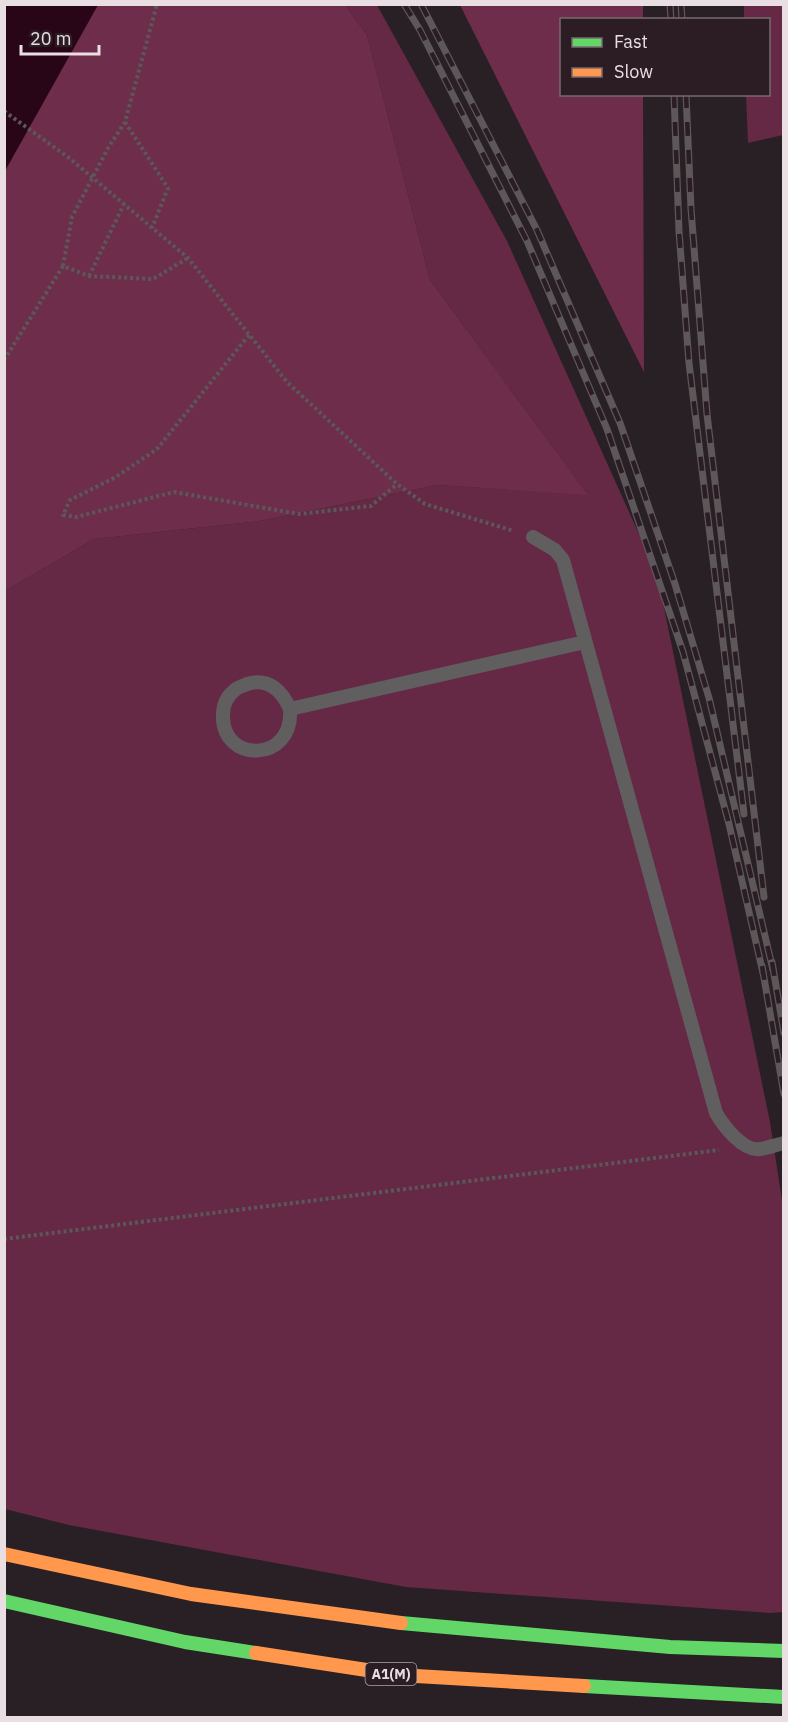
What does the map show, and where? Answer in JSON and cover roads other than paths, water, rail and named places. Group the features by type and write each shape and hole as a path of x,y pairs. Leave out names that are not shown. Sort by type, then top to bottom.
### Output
{"highway":[{"path":"4,1554 191,1594 391,1622 670,1647 783,1651"},
{"name":"A1(M)","path":"4,1601 185,1642 399,1675 783,1697"}],"lane":[{"path":"533,537 555,550 563,560 716,1113 724,1127 752,1148 783,1143"},
{"path":"290,709 585,642"},
{"path":"255,682 274,686 284,695 290,709 291,721 288,731 276,745 265,750 256,751 238,746 227,735 222,721 223,709 232,692 255,682"}],"railway":[{"path":"404,4 420,30 527,241 607,429 683,652 729,824 763,973"},
{"path":"421,4 537,230 620,423 675,584 709,698 773,970"},
{"path":"670,4 671,18"},
{"path":"681,4 682,18"},
{"path":"674,96 679,231 689,363 744,814"},
{"path":"686,96 691,209 707,414 764,897"},
{"path":"772,962 784,1033"},
{"path":"762,966 784,1094"}]}
